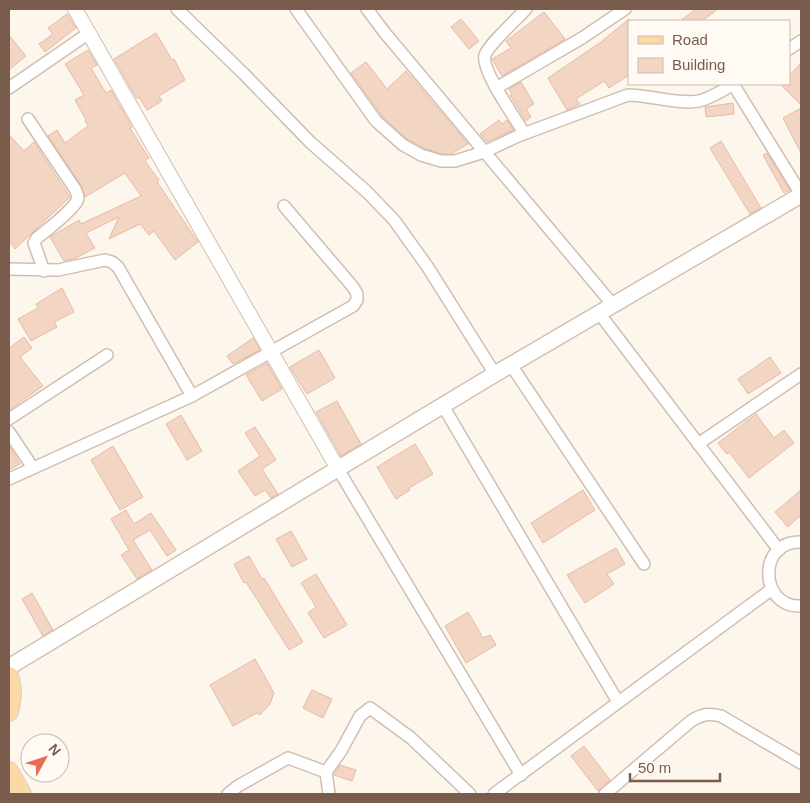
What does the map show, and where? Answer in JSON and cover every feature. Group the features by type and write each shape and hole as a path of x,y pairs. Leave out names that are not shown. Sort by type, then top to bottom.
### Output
{"main road":[{"path":"9,667 495,374 801,195"},
{"path":"9,676 12,683 12,698 9,712"},
{"path":"9,771 22,794"}],"street":[{"path":"177,9 310,142 367,192 394,220 427,266 495,374"},
{"path":"296,9 376,121 388,133 421,155 441,161 454,161 484,152 524,134 628,95 641,95 683,102 698,101 731,85"},
{"path":"366,9 613,305"},
{"path":"524,134 485,67 484,57 489,48 526,9"},
{"path":"496,88 582,38 625,9"},
{"path":"9,88 83,22 338,469 520,775"},
{"path":"790,48 801,41"},
{"path":"734,85 801,195"},
{"path":"28,119 78,196 77,201 70,209 37,238 34,243 44,270"},
{"path":"9,479 192,396 272,353 353,306 357,300 357,294 353,287 284,206"},
{"path":"9,268 58,270 105,260 112,262 118,267 192,396"},
{"path":"599,313 779,550"},
{"path":"9,419 107,355"},
{"path":"511,365 644,564"},
{"path":"698,444 801,374"},
{"path":"443,406 618,702"},
{"path":"9,432 33,468"},
{"path":"801,542 788,544 779,550 772,558 768,568 768,579 778,598 787,604 801,606"},
{"path":"500,793 520,775 772,589"},
{"path":"328,794 326,772 340,752 360,716 370,708 411,738 470,794"},
{"path":"605,794 691,721 700,715 710,713 721,716 801,763"},
{"path":"228,794 238,786 288,758 326,772"}],"building":[{"path":"696,9 718,9 703,20 681,20"},
{"path":"544,12 565,39 502,76 492,59 511,48 506,41"},
{"path":"67,14 76,28 45,52 39,44 53,34 48,28"},
{"path":"461,19 479,41 469,49 451,27"},
{"path":"629,19 628,76 609,88 604,81 576,99 580,104 567,110 548,78 601,42"},
{"path":"156,33 172,60 174,59 185,80 159,96 162,101 147,110 139,97 137,99 114,59"},
{"path":"9,35 26,56 9,70"},
{"path":"88,50 97,65 91,68 106,93 111,90 132,127 130,128 149,158 145,161 159,180 157,182 198,242 175,260 154,231 149,235 140,224 109,239 119,217 86,233 95,248 76,258 64,261 50,237 79,220 81,224 141,196 125,173 85,197 81,185 48,136 57,130 65,143 88,126 75,100 84,95 65,64"},
{"path":"366,62 387,89 406,71 468,144 451,154 442,154 424,148 407,139 382,116 351,73"},
{"path":"801,63 801,105 781,85 790,85 790,75"},
{"path":"521,82 534,104 526,109 531,117 526,121 510,95 512,94 509,89"},
{"path":"733,103 734,114 706,117 705,107"},
{"path":"801,108 801,153 783,118"},
{"path":"499,120 502,124 507,120 513,130 487,142 480,134"},
{"path":"9,135 24,151 34,142 70,197 15,249 9,241"},
{"path":"721,141 761,208 750,214 710,148"},
{"path":"767,153 790,190 784,193 763,155"},
{"path":"62,288 74,312 54,322 57,327 31,341 18,319 38,308 36,304"},
{"path":"24,337 32,348 20,357 43,386 9,410 9,348"},
{"path":"253,338 260,350 233,364 227,356"},
{"path":"319,350 335,378 307,394 290,367"},
{"path":"770,357 781,373 748,394 738,379"},
{"path":"267,363 282,389 262,401 246,375"},
{"path":"337,401 361,444 341,456 316,412"},
{"path":"756,414 774,438 784,430 794,443 749,478 729,452 727,454 718,443"},
{"path":"181,415 202,451 187,460 166,424"},
{"path":"255,427 276,460 262,469 278,494 271,498 265,490 255,496 238,471 260,456 245,433"},
{"path":"415,444 433,474 409,488 410,490 396,499 377,467"},
{"path":"9,445 20,464 9,470"},
{"path":"113,446 143,497 120,510 91,460"},
{"path":"583,490 595,510 543,543 531,523"},
{"path":"801,490 801,515 788,527 775,512"},
{"path":"126,510 134,524 151,513 176,550 167,556 150,530 133,540 152,570 137,579 121,555 129,550 111,519"},
{"path":"291,531 307,559 292,567 276,539"},
{"path":"616,548 625,564 607,574 614,584 585,603 567,575"},
{"path":"249,556 303,642 289,650 246,582 244,583 234,564"},
{"path":"316,574 347,625 324,638 308,613 316,607 301,583"},
{"path":"32,593 53,630 43,636 22,599"},
{"path":"468,612 483,638 490,635 496,645 466,663 445,626"},
{"path":"255,659 274,693 270,704 260,715 257,713 233,726 210,685"},
{"path":"312,690 332,699 323,718 303,708"},
{"path":"584,746 610,780 598,791 571,756"},
{"path":"340,765 356,770 352,781 334,775"}]}
